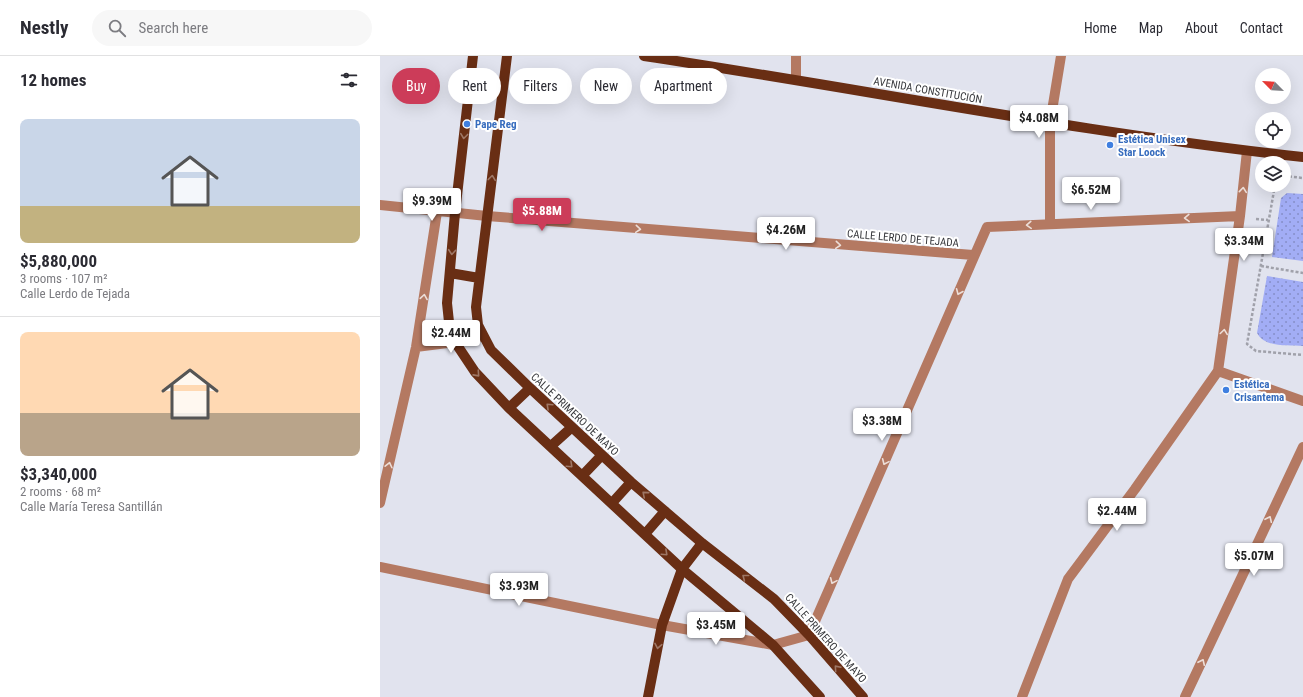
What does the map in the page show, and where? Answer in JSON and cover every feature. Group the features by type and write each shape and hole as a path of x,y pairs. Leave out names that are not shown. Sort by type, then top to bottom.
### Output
{"main road":[{"path":"473,56 455,213 448,303 449,322 455,342 474,372 509,408 682,569 773,645 820,697"},
{"name":"CALLE PRIMERO DE MAYO","path":"507,56 476,307 478,325 482,336 491,350 571,428 702,543 774,599 809,635 863,697"},
{"name":"AVENIDA CONSTITUCIÓN","path":"644,56 796,79 1050,123 1247,151 1303,157"},
{"path":"450,273 479,278"},
{"path":"509,408 530,388"},
{"path":"550,446 571,428"},
{"path":"582,476 602,454"},
{"path":"612,503 631,482"},
{"path":"645,534 665,511"},
{"path":"648,697 662,625 682,569 702,543"}],"street":[{"path":"796,56 796,79"},
{"path":"1050,224 1050,123 1061,56"},
{"path":"1022,697 1068,579 1135,489 1218,371 1240,216 1247,151"},
{"name":"CALLE LERDO DE TEJADA","path":"380,205 437,212 973,255 986,227 1240,216"},
{"path":"380,503 416,347 437,212"},
{"path":"380,567 662,625 773,645 809,635 958,296 973,255"},
{"path":"416,347 455,342 482,336"},
{"path":"1218,371 1303,401"},
{"path":"1185,697 1303,447"}],"path":[{"path":"1291,177 1303,178"},
{"path":"1273,192 1247,344 1256,351 1303,355"},
{"path":"1260,266 1303,273"}],"shaded area":[{"path":"1287,193 1303,194 1303,261 1272,257 1281,198"},
{"path":"1267,276 1303,282 1303,346 1277,345 1265,341 1257,333"}],"place":[{"name":"Pape Reg","path":"467,124"},
{"name":"Estética Unisex Star Loock","path":"1110,145"},
{"name":"Estética Crisantema","path":"1226,390"}]}
